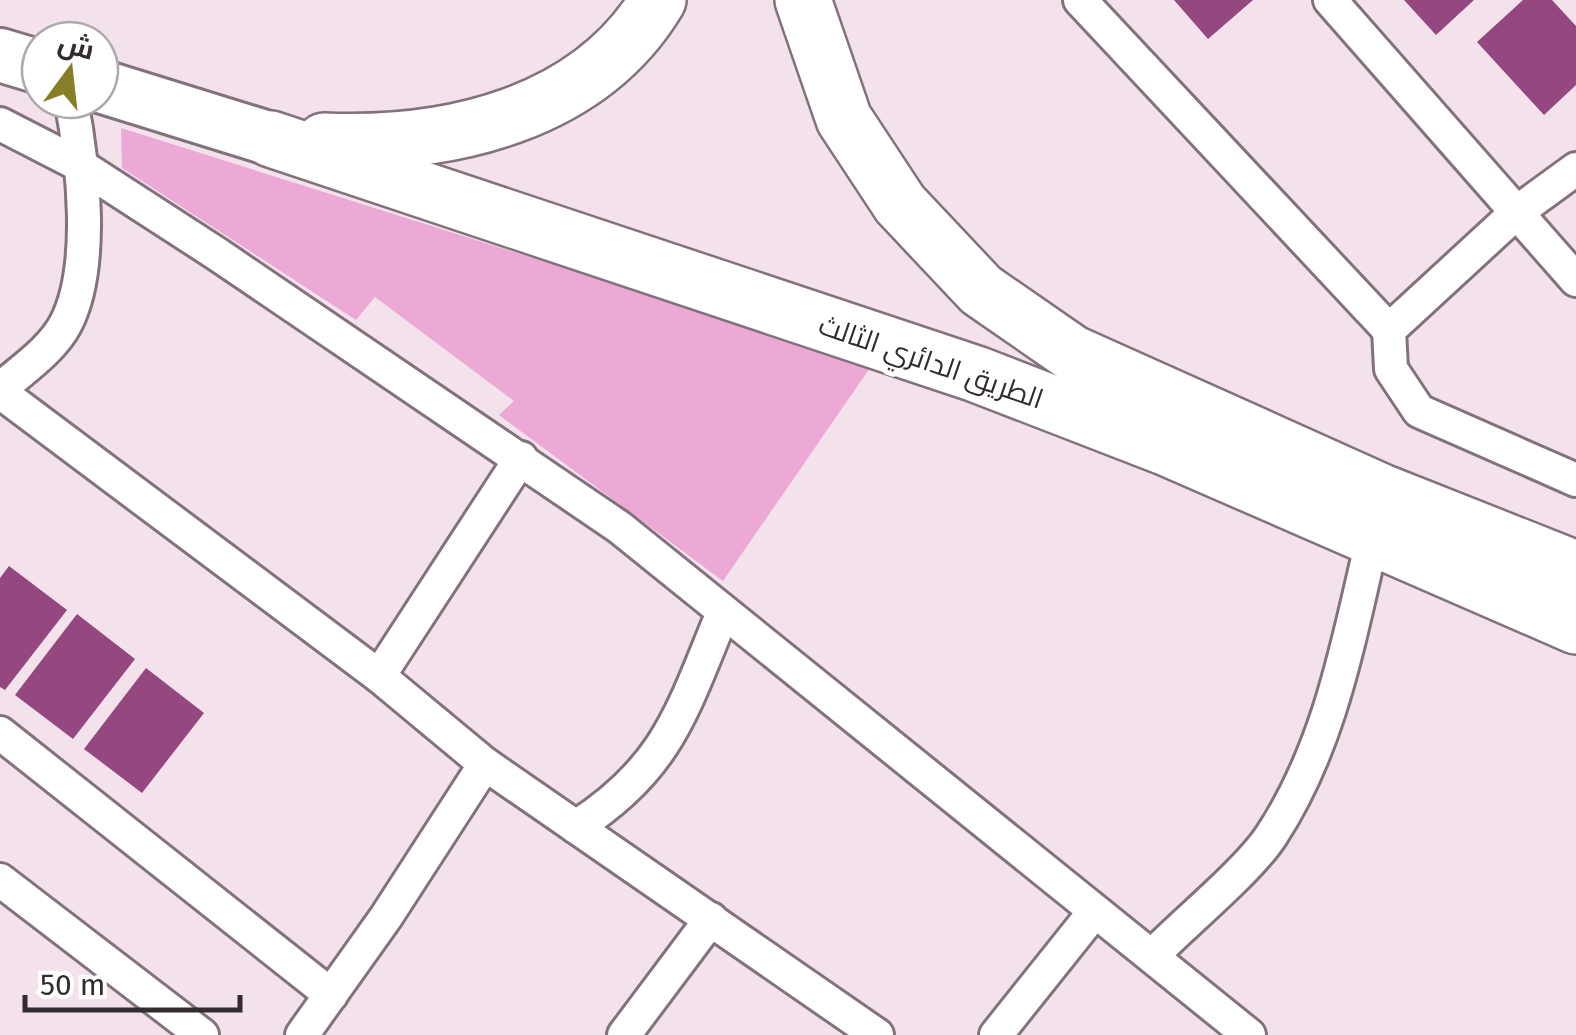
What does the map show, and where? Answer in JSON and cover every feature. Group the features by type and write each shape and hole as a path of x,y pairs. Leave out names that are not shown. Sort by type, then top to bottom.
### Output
{"highway":[{"path":"270,139 380,143 484,128 578,83 631,38 658,0"},
{"name":"الطريق الدائري الثالث","path":"803,0 844,119 900,204 981,290 1072,353 1379,515 1576,626"},
{"name":"الطريق الدائري الثالث","path":"270,139 976,374 1165,447 1379,515 1576,569"}],"main road":[{"path":"120,92 270,139"}],"street":[{"path":"1080,0 1388,330 1391,368 1419,411 1576,480"},
{"path":"1330,0 1576,280"},
{"path":"74,120 86,245 79,289 65,326 0,391 380,676 485,764 877,1035"},
{"path":"0,124 78,164 521,458 618,527 722,615 1249,1035"},
{"path":"1388,330 1517,212 1576,169"},
{"path":"380,676 521,458"},
{"path":"1152,956 1270,838 1308,768 1329,716 1379,515"},
{"path":"576,827 618,800 653,763 675,728 722,615"},
{"path":"0,733 330,995"},
{"path":"302,1035 485,764"},
{"path":"0,880 202,1035"},
{"path":"996,1035 1095,911"},
{"path":"624,1035 711,919"}],"shaded area":[{"path":"121,128 872,365 723,581 499,415 514,401 375,297 356,320 122,168"}],"building":[{"path":"1174,0 1253,0 1208,39"},
{"path":"1404,0 1474,0 1436,35"},
{"path":"1523,0 1552,0 1576,26 1576,85 1544,115 1477,42"},
{"path":"9,566 67,610 5,690 0,687 0,578"},
{"path":"77,614 135,659 73,739 15,695"},
{"path":"146,668 204,713 142,793 84,749"}]}
